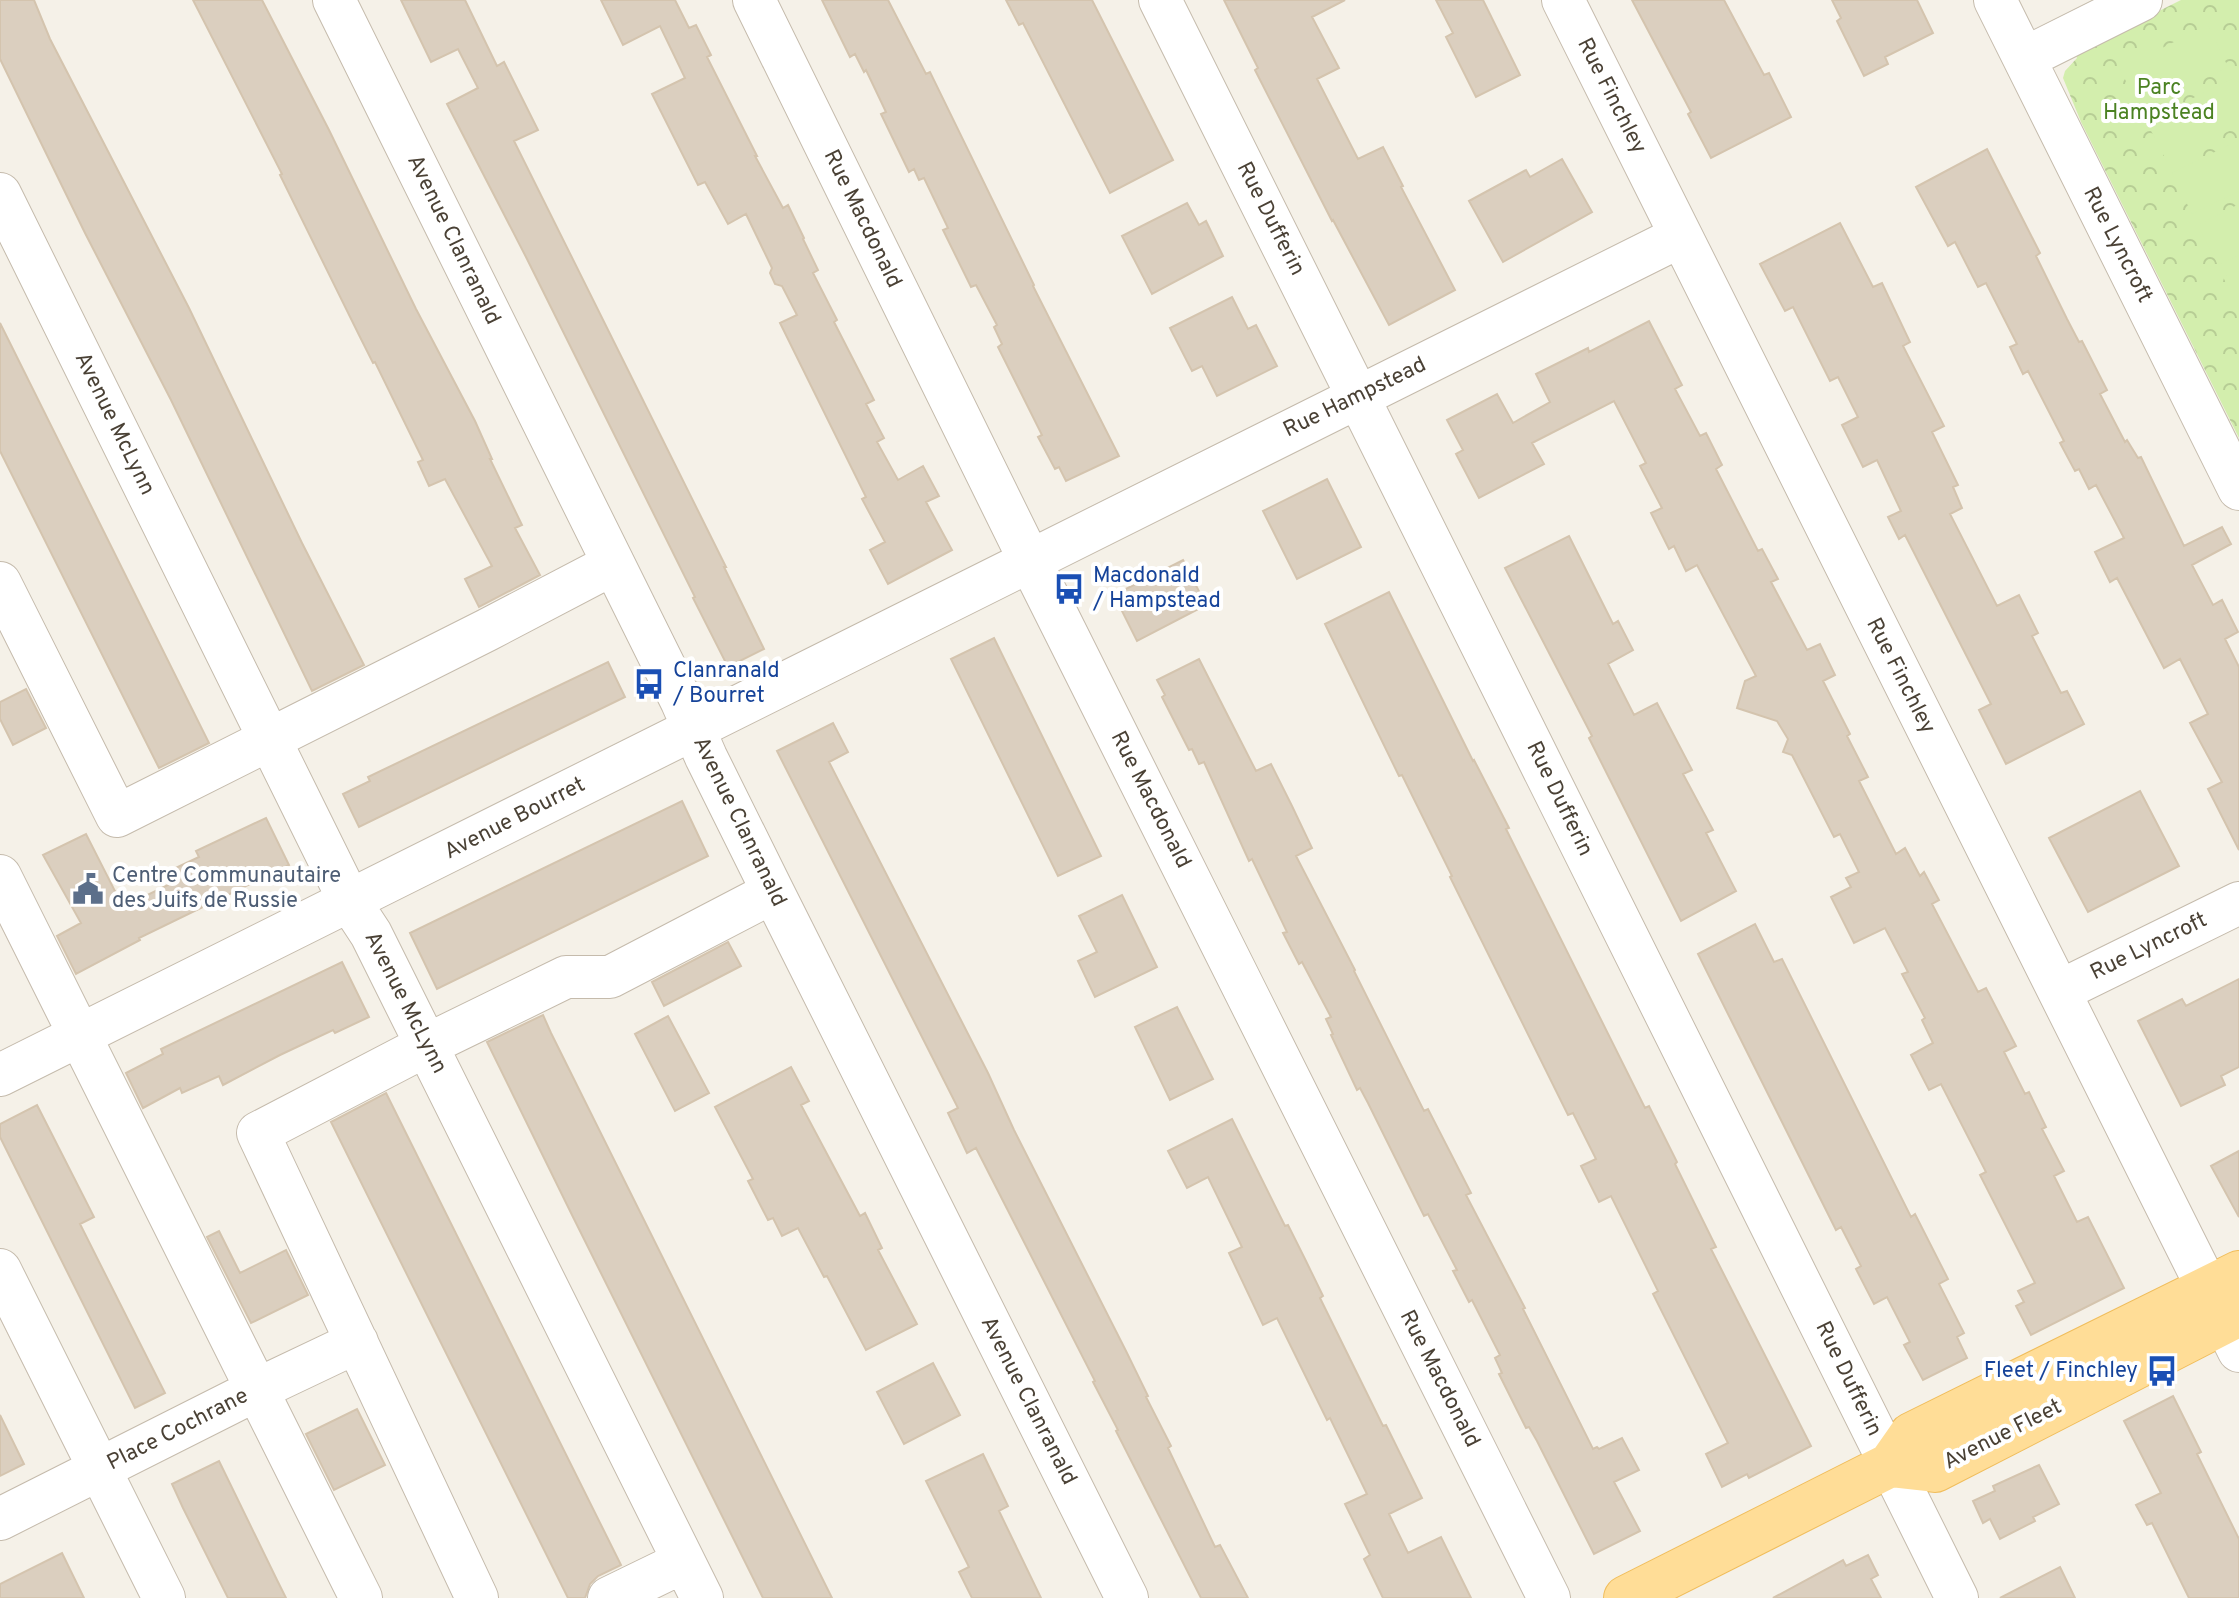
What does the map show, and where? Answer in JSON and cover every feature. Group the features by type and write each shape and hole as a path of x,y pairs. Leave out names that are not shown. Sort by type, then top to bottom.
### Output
{"main road":[{"name":"Avenue Fleet","path":"1626,1598 1890,1465 1911,1435 2230,1310"}],"street":[{"name":"Avenue Clanranald","path":"334,0 706,757 1127,1598"},
{"name":"Rue Macdonald","path":"754,0 1030,561 1549,1598"},
{"name":"Rue Dufferin","path":"1160,0 1957,1598"},
{"name":"Rue Finchley","path":"1563,0 2060,991 2230,1310"},
{"name":"Rue Lyncroft","path":"1995,0 2239,489"},
{"path":"2025,58 2141,0"},
{"name":"Avenue McLynn","path":"0,194 350,902 371,934 427,1045 692,1580"},
{"name":"Rue Hampstead","path":"1030,561 1681,236"},
{"name":"Avenue Bourret","path":"0,1075 1030,561"},
{"path":"0,583 11,631 117,816 613,564"},
{"path":"0,876 361,1598"},
{"path":"477,1598 258,1133 566,977 610,977 773,892"},
{"name":"Rue Lyncroft","path":"2060,991 2239,903"},
{"path":"0,1270 164,1598"},
{"name":"Place Cochrane","path":"0,1519 357,1342"},
{"path":"609,1598 692,1580"}],"green space":[{"name":"Parc Hampstead","path":"2181,0 2239,0 2239,438 2081,122 2063,78 2077,58 2075,53"},
{"path":"2208,25 2228,67 2140,110 2120,69"},
{"path":"2234,78 2239,88 2239,126 2167,162 2146,121"},
{"path":"2239,140 2239,191 2192,214 2172,173"},
{"path":"2239,204 2239,255 2218,265 2198,225"},
{"path":"2239,269 2239,308 2223,277"}],"building":[{"path":"0,0 34,0 50,39 189,308 364,665 312,691 0,59"},
{"path":"193,0 262,0 475,421 522,525 515,528 540,575 479,607 465,579 492,566 445,479 429,486 418,462 423,460"},
{"path":"401,0 465,0 497,66 504,62 538,130 514,141 764,649 728,667 447,104 478,88 458,49 431,62"},
{"path":"601,0 675,0 689,28 696,25 711,55 707,57 755,156 783,208 788,205 818,270 813,273 837,320 834,322 874,400 866,404 884,438 877,442 898,480 923,466 939,496 926,502 952,550 888,584 870,550 885,542 780,323 797,315 782,286 775,284 770,273 772,268 746,214 728,224 705,182 698,185 652,94 685,78 660,26 623,45"},
{"path":"822,0 888,0 926,74 930,72 1119,456 1066,481 1059,467 1055,469 1038,437 1042,435 998,347 1002,344 994,327 997,325 976,285 971,287 943,230 948,228 924,178 919,180 914,169 909,172 881,114 886,112 866,70 864,72 855,54 850,57"},
{"path":"1006,0 1092,0 1173,160 1110,193 1023,23 1019,25"},
{"path":"1224,0 1345,0 1312,17 1339,68 1317,79 1358,159 1383,147 1455,290 1389,325 1255,70 1258,68"},
{"path":"1436,0 1483,0 1520,75 1476,97 1446,37 1453,33"},
{"path":"1632,0 1724,0 1764,75 1769,73 1791,117 1711,158 1688,114 1691,112"},
{"path":"1832,0 1917,0 1933,33 1885,57 1888,64 1864,76 1837,21 1841,18"},
{"path":"1987,149 2040,253 2036,256 2067,319 2107,390 2100,394 2125,442 2127,440 2138,458 2141,457 2184,546 2222,527 2231,544 2192,565 2213,605 2222,600 2238,632 2225,639 2239,667 2239,850 2208,789 2222,782 2190,723 2208,714 2180,659 2164,668 2117,578 2110,582 2095,552 2124,538 2096,485 2089,489 2079,469 2075,471 2060,443 2064,441 2028,371 2023,374 2010,347 2017,344 1986,283 1978,287 1955,242 1948,246 1916,187"},
{"path":"1562,159 1592,212 1503,262 1469,201 1526,170 1530,177"},
{"path":"1187,203 1199,225 1206,221 1223,256 1152,294 1122,236"},
{"path":"1840,223 1873,287 1882,283 1910,342 1903,346 1944,426 1932,432 1958,485 1953,487 1962,508 1950,514 1997,606 2019,595 2038,633 2032,636 2061,693 2067,691 2084,724 2006,764 1979,710 1991,704 1905,535 1899,539 1888,517 1901,511 1877,460 1863,467 1842,425 1858,417 1838,377 1830,381 1793,307 1785,311 1760,264"},
{"path":"1232,297 1248,329 1256,325 1277,366 1217,396 1202,366 1192,371 1170,328"},
{"path":"1649,321 1682,385 1675,389 1700,436 1706,433 1722,465 1716,469 1758,551 1762,549 1778,579 1771,582 1807,650 1820,644 1835,675 1823,681 1868,777 1859,781 1896,854 1905,848 1920,876 1924,872 1939,900 1932,904 1978,992 1986,988 2016,1046 2004,1052 2025,1094 2029,1092 2046,1127 2042,1129 2064,1171 2054,1176 2077,1222 2088,1217 2124,1288 2031,1335 2016,1306 2024,1302 2018,1291 2035,1283 1980,1175 1986,1172 1941,1084 1929,1090 1911,1055 1933,1043 1922,1020 1925,1018 1902,974 1908,972 1885,928 1854,943 1831,897 1851,887 1846,878 1859,872 1840,834 1834,837 1792,755 1783,752 1788,739 1777,721 1737,708 1745,681 1756,676 1697,565 1686,571 1674,546 1669,549 1651,513 1662,508 1640,466 1646,463 1614,401 1532,443 1544,464 1479,498 1456,454 1463,450 1447,420 1497,394 1513,423 1550,402 1536,374 1588,348 1589,352"},
{"path":"0,323 209,743 159,768 0,451"},
{"path":"1327,479 1361,547 1297,579 1263,511"},
{"path":"1569,536 1613,624 1618,621 1633,650 1608,664 1634,715 1657,703 1692,770 1683,774 1713,830 1706,833 1736,891 1681,921 1589,738 1592,736 1505,568"},
{"path":"1183,560 1206,605 1137,641 1114,595"},
{"path":"1389,592 1509,828 1506,829 1645,1108 1649,1106 1677,1162 1675,1164 1716,1247 1711,1249 1811,1446 1749,1478 1747,1474 1722,1487 1706,1454 1728,1443 1653,1294 1658,1291 1611,1196 1599,1202 1581,1166 1596,1159 1573,1113 1568,1115 1325,624"},
{"path":"994,638 1101,856 1058,876 951,659"},
{"path":"1199,659 1256,771 1271,764 1292,806 1312,848 1296,856 1424,1111 1428,1109 1471,1193 1466,1195 1593,1449 1622,1438 1639,1470 1614,1482 1640,1531 1594,1554 1499,1374 1502,1373 1495,1358 1500,1355 1472,1300 1469,1302 1453,1271 1457,1270 1428,1214 1424,1216 1360,1088 1357,1090 1331,1035 1326,1019 1331,1017 1283,933 1287,932 1252,859 1249,861 1204,762 1199,764 1192,749 1189,750 1162,697 1165,695 1157,680"},
{"path":"608,662 625,697 359,827 343,794 370,781 368,777"},
{"path":"26,689 46,728 13,745 0,719 0,702"},
{"path":"833,723 848,752 829,762 1126,1351 1215,1547 1220,1545 1248,1598 1201,1598 976,1148 967,1153 948,1113 958,1108 777,751"},
{"path":"2140,791 2179,866 2088,912 2049,838"},
{"path":"682,801 708,856 437,989 410,933"},
{"path":"266,818 289,865 139,938 76,974 57,936 81,923 43,855 86,834 123,907 170,884 165,873 199,857 196,851"},
{"path":"1122,895 1157,967 1095,997 1078,961 1097,952 1079,916"},
{"path":"1755,924 1774,962 1782,959 1911,1217 1915,1214 1948,1279 1939,1284 1964,1333 1957,1337 1967,1358 1923,1380 1904,1345 1910,1342 1887,1297 1874,1304 1856,1269 1861,1266 1841,1227 1836,1230 1698,954"},
{"path":"728,942 741,966 664,1006 652,982"},
{"path":"342,962 369,1017 335,1033 333,1030 223,1085 219,1076 182,1093 180,1088 143,1108 126,1073 163,1054 161,1049"},
{"path":"2239,979 2239,1067 2221,1076 2225,1085 2181,1106 2138,1021 2182,999 2186,1006"},
{"path":"1177,1007 1213,1079 1170,1100 1135,1027"},
{"path":"543,1015 832,1598 763,1598 573,1217 487,1042"},
{"path":"668,1016 709,1093 675,1111 635,1034"},
{"path":"791,1067 809,1101 801,1105 860,1216 865,1213 882,1248 878,1250 917,1324 866,1350 798,1228 782,1236 773,1218 768,1220 748,1181 753,1179 715,1107"},
{"path":"386,1093 621,1565 598,1576 590,1584 585,1598 568,1598 331,1122"},
{"path":"37,1105 94,1217 80,1224 165,1393 135,1408 0,1137 0,1124"},
{"path":"1232,1119 1285,1226 1288,1225 1305,1259 1323,1296 1320,1298 1383,1426 1386,1425 1422,1498 1389,1514 1408,1553 1441,1537 1471,1598 1383,1598 1364,1559 1370,1555 1345,1504 1367,1494 1277,1318 1263,1325 1229,1253 1242,1247 1208,1177 1187,1188 1168,1151"},
{"path":"2239,1151 2239,1217 2211,1166"},
{"path":"219,1231 240,1273 286,1250 308,1295 251,1323 207,1237"},
{"path":"933,1363 960,1415 904,1444 877,1392"},
{"path":"2173,1396 2201,1452 2197,1454 2239,1539 2239,1598 2189,1598 2152,1523 2147,1525 2136,1505 2161,1493 2124,1421"},
{"path":"357,1409 385,1465 334,1490 306,1434"},
{"path":"0,1415 24,1464 0,1476"},
{"path":"983,1454 1008,1506 999,1511 1041,1598 972,1598 959,1572 969,1567 926,1481"},
{"path":"219,1461 286,1598 228,1598 183,1508 172,1484"},
{"path":"2039,1465 2059,1504 2000,1539 1990,1519 1983,1523 1973,1501 1995,1491 1993,1486"},
{"path":"62,1553 84,1598 0,1598 0,1584"},
{"path":"1868,1555 1878,1575 1871,1579 1881,1598 1773,1598 1843,1560 1846,1566"},
{"path":"2060,1567 2075,1598 2000,1598"}],"place":[{"name":"Macdonald / Hampstead","path":"1069,589"},
{"name":"Clanranald / Bourret","path":"649,684"},
{"name":"Centre Communautaire des Juifs de Russie","path":"88,889"},
{"name":"Fleet / Finchley","path":"2162,1371"}]}
